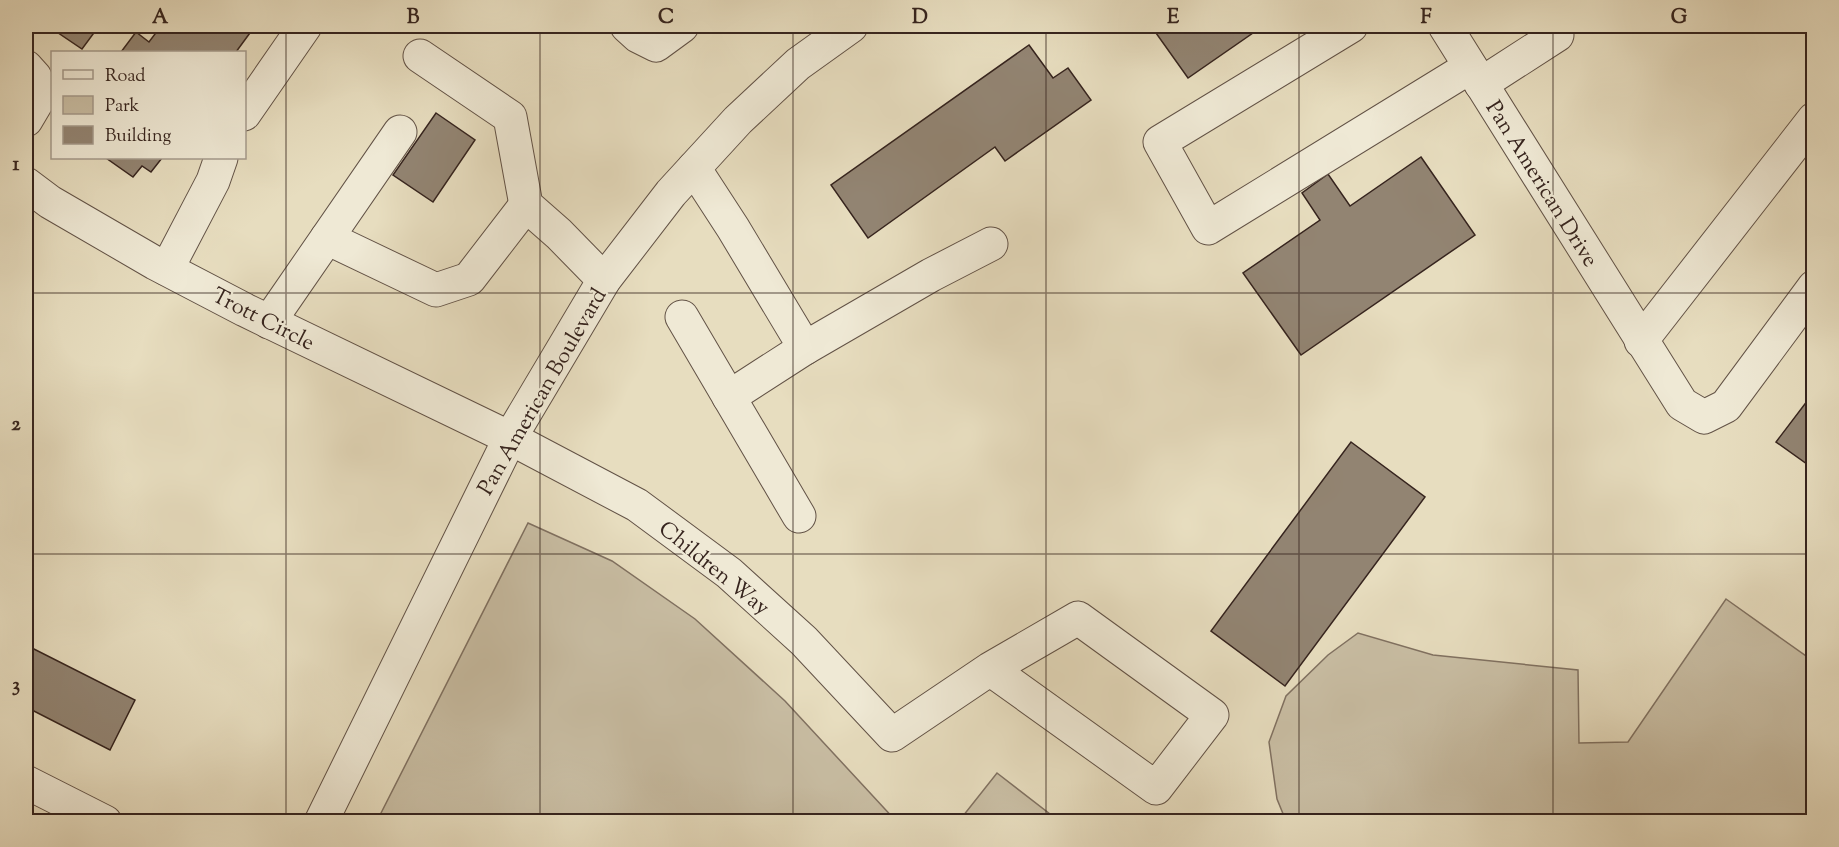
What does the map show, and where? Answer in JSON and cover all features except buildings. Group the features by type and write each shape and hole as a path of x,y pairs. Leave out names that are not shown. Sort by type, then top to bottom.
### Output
{"street":[{"path":"246,111 305,26"},
{"path":"627,26 638,36 656,45 682,26"},
{"path":"1351,26 1160,142 1208,228 1560,29"},
{"name":"Pan American Drive","path":"1445,26 1682,404 1704,417 1726,406 1814,287"},
{"name":"Pan American Boulevard","path":"321,822 510,438 604,280 670,193 693,168 738,120 834,30"},
{"path":"420,56 510,117 526,205 559,234 604,280"},
{"path":"26,67 35,77 42,93 26,120"},
{"path":"1641,341 1814,119"},
{"path":"268,322 400,132"},
{"path":"167,269 213,181 221,159"},
{"path":"693,168 733,228 805,348"},
{"name":"Trott Circle","path":"26,184 50,202 167,269 268,322 510,438"},
{"path":"327,238 436,290 469,279 526,205"},
{"path":"729,397 805,348 931,275 991,244"},
{"path":"682,317 799,516"},
{"name":"Children Way","path":"510,438 637,505 729,573 804,641 892,735 990,669"},
{"path":"1078,618 1212,715 1156,788 990,669 1078,618"},
{"path":"26,782 105,822"}],"green space":[{"path":"528,523 612,561 695,619 785,701 896,821 377,821"},
{"path":"1726,599 1813,661 1813,821 1286,821 1277,799 1269,742 1286,696 1328,655 1358,633 1433,655 1578,670 1579,743 1628,742"},
{"path":"997,773 1059,821 959,821"}]}
